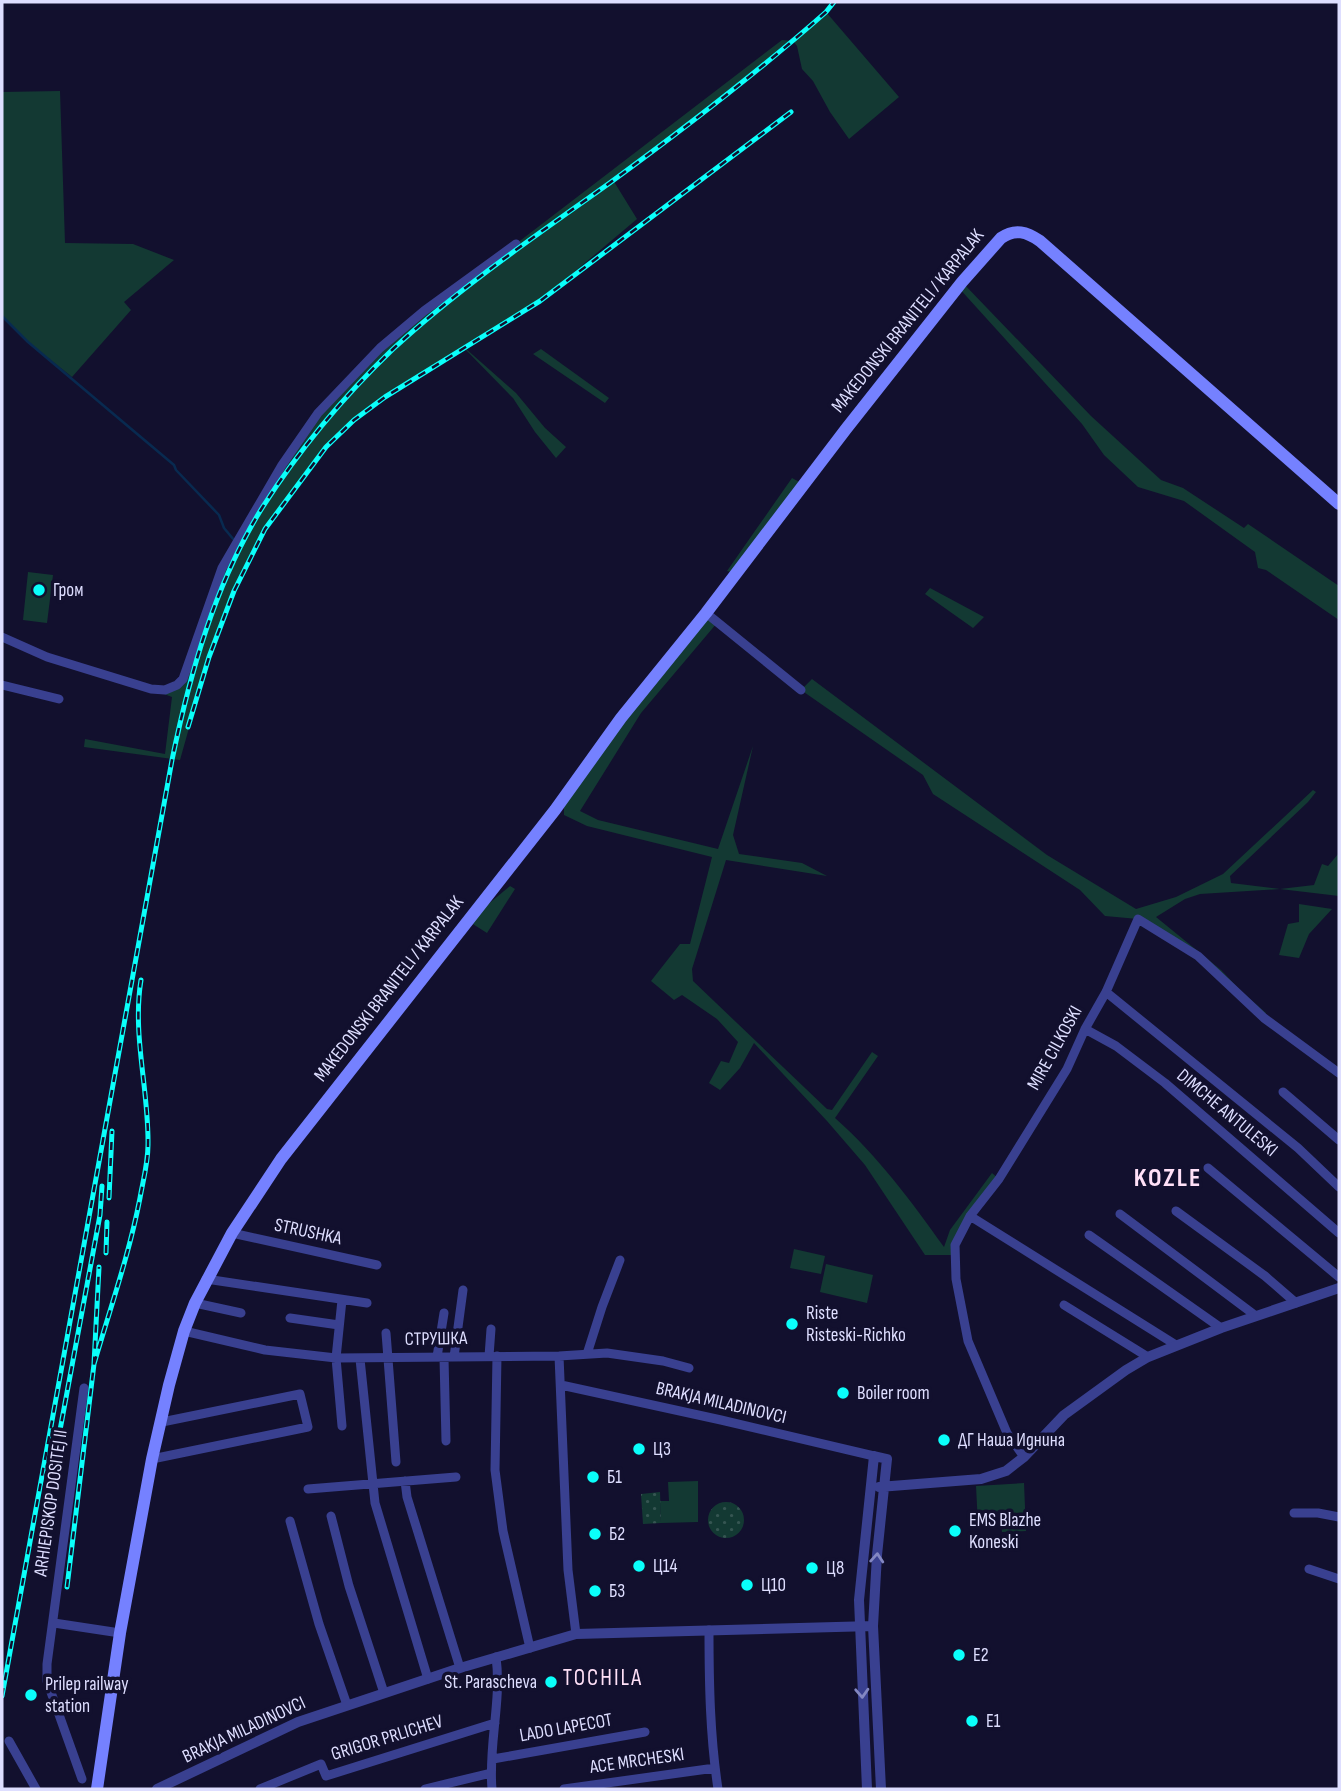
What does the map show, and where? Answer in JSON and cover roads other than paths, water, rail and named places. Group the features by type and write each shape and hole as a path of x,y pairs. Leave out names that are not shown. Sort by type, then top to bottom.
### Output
{"main road":[{"name":"MAKEDONSKI BRANITELI / KARPALAK","path":"97,1789 120,1633 152,1459 169,1385 195,1303 232,1233 304,1128 555,810 621,718 706,613 846,429 962,282 1001,238 1008,233 1022,232 1040,241 1339,504"}],"street":[{"path":"2,637 47,657 134,685 165,690 177,685 183,679 222,568 282,465 318,413 380,348 424,311 516,244"},
{"path":"706,613 801,690"},
{"path":"2,685 59,699"},
{"name":"MIRE CILKOSKI","path":"1024,1457 1007,1433 968,1341 956,1279 955,1245 970,1216 999,1180 1067,1069 1084,1029 1106,992 1138,919 1198,956 1264,1018 1339,1073"},
{"name":"DIMCHE ANTULESKI","path":"1106,992 1298,1148 1339,1187"},
{"name":"DIMCHE ANTULESKI","path":"1084,1029 1116,1046 1166,1083 1339,1233"},
{"path":"1283,1093 1339,1140"},
{"path":"1208,1168 1339,1277"},
{"path":"1176,1211 1265,1276 1296,1303"},
{"path":"1120,1214 1256,1317"},
{"path":"970,1216 1176,1345"},
{"name":"STRUSHKA","path":"232,1233 377,1265"},
{"path":"1089,1235 1221,1328"},
{"path":"587,1354 620,1260"},
{"path":"206,1279 367,1303"},
{"path":"870,1487 981,1479 1006,1471 1024,1457 1064,1415 1148,1357 1221,1328 1339,1288"},
{"path":"445,1357 463,1290"},
{"path":"342,1300 337,1358 342,1426"},
{"path":"195,1303 241,1313"},
{"path":"1064,1305 1148,1357"},
{"path":"444,1313 446,1441"},
{"path":"290,1318 339,1325"},
{"path":"491,1329 495,1470 503,1531 530,1648"},
{"name":"СТРУШКА","path":"184,1331 265,1350 337,1358 559,1356 607,1353 690,1368"},
{"path":"386,1333 396,1462"},
{"path":"559,1356 568,1570 576,1634"},
{"path":"360,1359 374,1503 428,1679"},
{"name":"BRAKJA MILADINOVCI","path":"561,1385 874,1456"},
{"name":"ARHIEPISKOP DOSITEJ II","path":"82,1779 47,1681 47,1664 84,1388"},
{"path":"152,1459 308,1427 300,1394 162,1422"},
{"path":"867,1789 859,1625 863,1554 874,1456 887,1459 873,1626 881,1789"},
{"path":"309,1489 456,1477"},
{"path":"405,1481 407,1497 460,1668"},
{"path":"1294,1513 1318,1513 1339,1517"},
{"path":"331,1517 349,1586 384,1693"},
{"path":"290,1521 318,1624 347,1705"},
{"path":"1309,1569 1339,1579"},
{"path":"54,1623 120,1633"},
{"name":"BRAKJA MILADINOVCI","path":"158,1789 298,1722 460,1668 576,1634 873,1626"},
{"path":"709,1630 709,1719 714,1734 718,1789"},
{"path":"492,1789 496,1657"},
{"name":"GRIGOR PRLICHEV","path":"260,1789 321,1764 326,1776 495,1723"},
{"name":"LADO LAPECOT","path":"493,1759 645,1732"},
{"path":"9,1741 36,1789"},
{"name":"ACE MRCHESKI","path":"564,1789 715,1768"},
{"path":"425,1789 491,1773"}],"waterway":[{"path":"2,316 28,342 174,465 219,515 224,528 234,540"}],"railway":[{"path":"2,1696 172,760 206,630 245,537 276,486 307,445 357,386 393,349 472,283 720,100 800,35 834,2"},
{"path":"188,727 209,657 234,591 265,529 326,447 354,420 385,397 540,301 791,112"},
{"path":"94,1364 130,1240 147,1158 148,1124 138,1021 141,980"},
{"path":"109,1198 112,1131"},
{"path":"47,1500 100,1215 102,1186"},
{"path":"106,1253 107,1222"},
{"path":"67,1587 94,1364 99,1267"}],"place":[{"name":"Гром","path":"39,590"},
{"name":"Riste Risteski-Richko","path":"792,1324"},
{"name":"Boiler room","path":"843,1393"},
{"name":"ДГ Наша Иднина","path":"944,1440"},
{"name":"Ц3","path":"639,1449"},
{"name":"Б1","path":"593,1477"},
{"name":"EMS Blazhe Koneski","path":"955,1531"},
{"name":"Б2","path":"595,1534"},
{"name":"Ц14","path":"639,1566"},
{"name":"Ц8","path":"812,1568"},
{"name":"Ц10","path":"747,1585"},
{"name":"Б3","path":"595,1591"},
{"name":"E2","path":"959,1655"},
{"name":"St. Parascheva","path":"551,1682"},
{"name":"Prilep railway station","path":"31,1695"},
{"name":"E1","path":"972,1721"}],"district":[{"name":"KOZLE","path":"1168,1178"},
{"name":"TOCHILA","path":"603,1678"}]}
